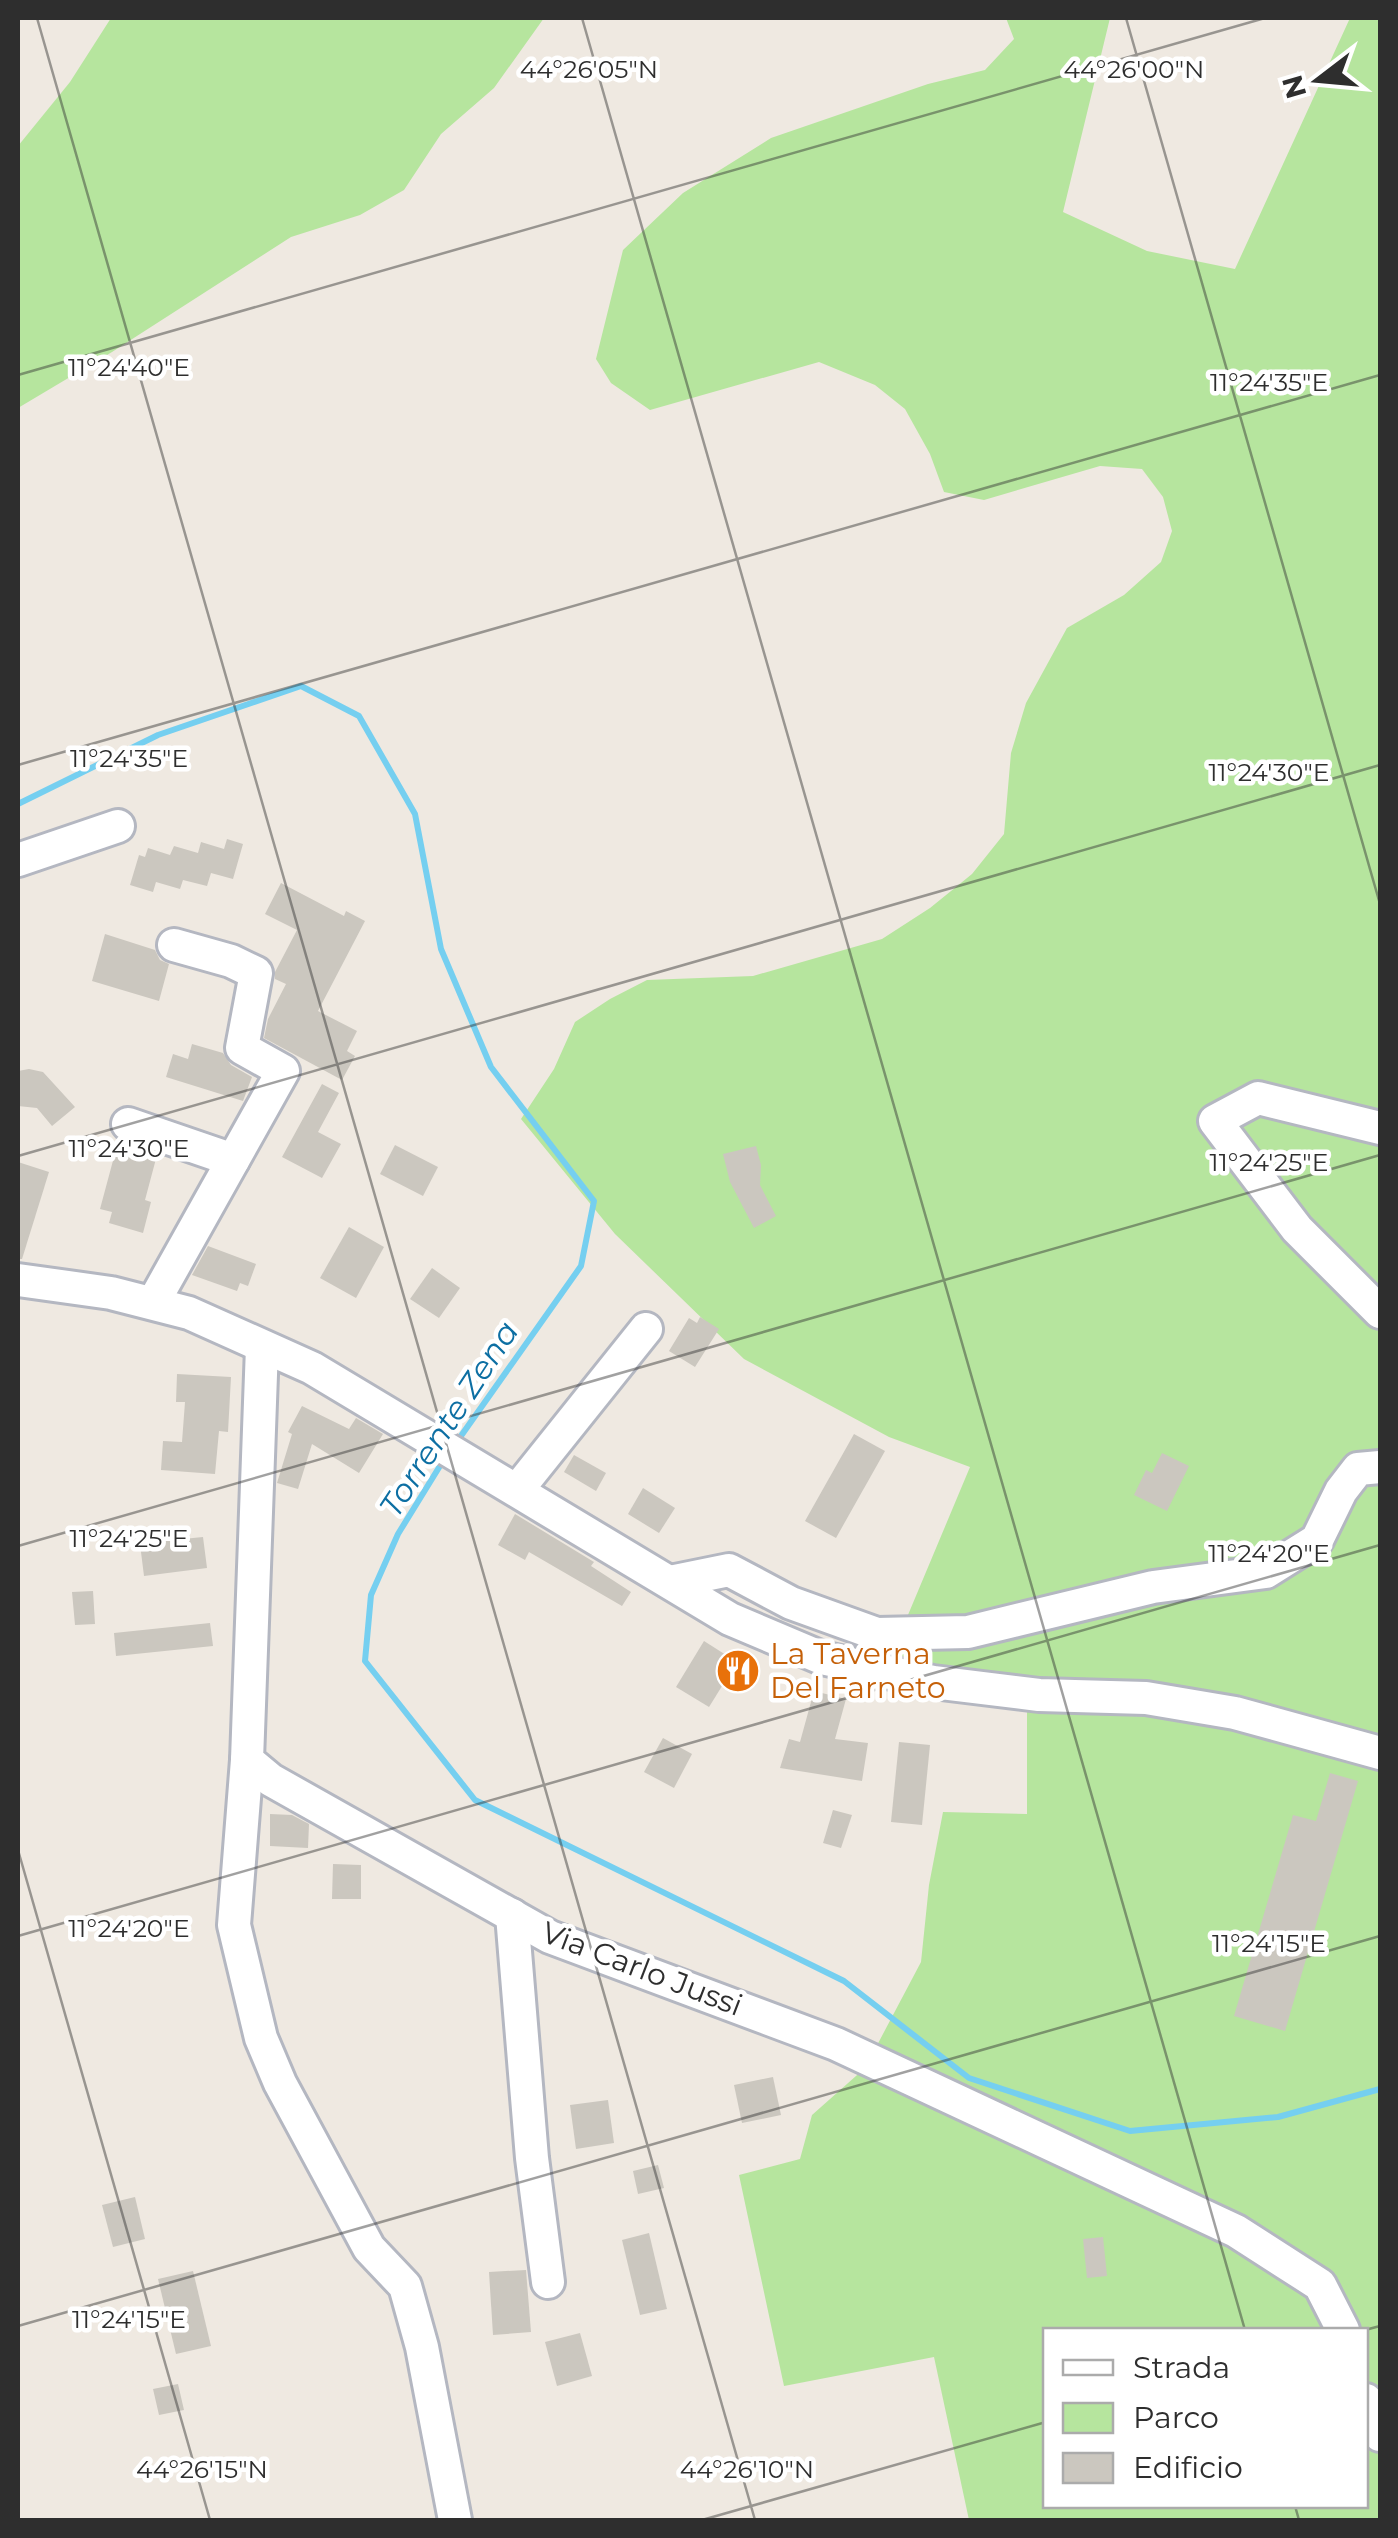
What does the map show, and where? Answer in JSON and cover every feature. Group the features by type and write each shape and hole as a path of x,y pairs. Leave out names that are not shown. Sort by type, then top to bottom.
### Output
{"street":[{"path":"18,860 118,826"},
{"path":"154,1303 284,1072 242,1048 256,973 174,946"},
{"path":"1380,1128 1258,1098 1215,1121 1297,1229 1380,1312"},
{"path":"128,1124 233,1160"},
{"path":"18,1280 111,1292 190,1313 312,1368 404,1424 510,1477 730,1619 822,1658 950,1684 1039,1694 1146,1698 1235,1713 1380,1753"},
{"path":"510,1477 646,1329"},
{"path":"262,1347 248,1760 234,1926 261,2038 280,2083 368,2248 405,2286 422,2348 456,2520"},
{"path":"670,1582 730,1570 792,1603 877,1634 968,1632 1153,1587 1266,1572 1317,1540 1358,1468 1380,1467"},
{"name":"Via Carlo Jussi","path":"248,1760 271,1780 550,1937 836,2044 1236,2231 1320,2286 1342,2328"},
{"path":"512,1915 532,2158 548,2282"}],"green space":[{"path":"111,18 544,18 494,88 441,134 404,190 360,215 291,237 18,408 18,146 70,82"},
{"path":"1006,18 1110,18 1063,212 1147,251 1235,269 1350,18 1380,18 1380,2520 969,2520 934,2357 784,2386 739,2175 800,2159 812,2115 865,2068 921,1962 929,1885 943,1812 1027,1814 1027,1689 887,1665 970,1467 889,1437 744,1359 615,1234 521,1119 554,1069 575,1022 610,999 647,980 753,976 882,939 972,874 1004,834 1011,753 1026,703 1067,628 1124,595 1161,562 1172,531 1163,497 1142,469 1100,466 984,500 944,492 930,454 905,409 875,385 819,362 650,410 611,383 596,359 623,250 683,193 771,138 928,84 985,70 1014,39"}],"building":[{"path":"227,839 243,844 233,879 211,873 207,886 183,880 180,889 156,882 153,892 130,885 139,855 145,857 148,848 170,855 174,846 198,853 201,842 224,849"},
{"path":"281,883 344,916 346,911 365,921 318,1011 357,1031 347,1051 355,1056 342,1080 264,1038 268,1019 286,984 275,979 275,972 297,930 265,914"},
{"path":"105,934 155,950 160,960 169,964 159,1001 92,981"},
{"path":"192,1044 223,1053 231,1065 252,1077 243,1101 166,1077 173,1054 188,1059"},
{"path":"18,1071 43,1072 75,1107 52,1126 37,1108 18,1106"},
{"path":"322,1084 339,1093 318,1132 341,1144 322,1178 282,1157"},
{"path":"118,1142 157,1155 145,1200 151,1202 143,1233 109,1223 112,1212 100,1209"},
{"path":"395,1145 438,1167 423,1196 380,1174"},
{"path":"756,1146 761,1165 760,1185 776,1216 754,1228 730,1182 723,1154"},
{"path":"18,1162 49,1172 22,1259 18,1259"},
{"path":"349,1227 384,1247 356,1298 320,1278"},
{"path":"208,1246 256,1264 248,1286 240,1283 237,1291 192,1275"},
{"path":"432,1268 460,1288 439,1318 410,1299"},
{"path":"700,1317 719,1329 695,1367 669,1351 689,1318 697,1323"},
{"path":"177,1374 231,1377 228,1432 219,1431 215,1474 161,1470 163,1441 182,1442 185,1402 176,1402"},
{"path":"302,1406 349,1429 356,1418 383,1434 359,1473 312,1444 298,1489 277,1483 292,1434 288,1432"},
{"path":"854,1434 885,1451 836,1538 805,1521"},
{"path":"1162,1453 1189,1466 1167,1511 1134,1495 1146,1470 1152,1473"},
{"path":"574,1455 606,1473 596,1491 564,1472"},
{"path":"643,1488 675,1508 659,1533 628,1514"},
{"path":"515,1514 594,1562 591,1566 631,1592 622,1606 529,1552 525,1560 498,1545"},
{"path":"172,1533 173,1540 203,1537 207,1568 144,1576 139,1536"},
{"path":"93,1591 95,1624 75,1625 72,1592"},
{"path":"210,1623 213,1646 116,1656 114,1633"},
{"path":"704,1641 737,1662 709,1707 676,1687"},
{"path":"814,1691 846,1699 835,1739 868,1743 862,1781 780,1768 789,1739 800,1742"},
{"path":"663,1738 692,1754 674,1788 644,1772"},
{"path":"899,1742 930,1745 922,1825 891,1822"},
{"path":"1330,1773 1358,1781 1285,2031 1234,2016 1293,1815 1316,1821"},
{"path":"833,1810 852,1815 841,1848 823,1843"},
{"path":"270,1814 292,1815 309,1824 308,1848 270,1846"},
{"path":"333,1864 361,1865 361,1899 332,1899"},
{"path":"773,2077 781,2115 742,2123 734,2085"},
{"path":"608,2100 614,2143 576,2149 570,2105"},
{"path":"658,2165 664,2188 638,2194 633,2171"},
{"path":"135,2197 145,2239 113,2247 102,2205"},
{"path":"649,2233 667,2309 640,2315 622,2240"},
{"path":"1103,2237 1107,2276 1087,2278 1083,2239"},
{"path":"526,2270 531,2332 493,2335 489,2272"},
{"path":"193,2271 211,2346 176,2354 158,2279"},
{"path":"580,2333 592,2376 557,2386 545,2342"},
{"path":"178,2384 184,2410 159,2415 153,2389"}],"waterway":[{"name":"Torrente Zena","path":"18,804 158,735 301,686 359,716 415,814 441,949 491,1067 594,1201 581,1266 456,1443"},
{"name":"Torrente Zena","path":"443,1461 398,1534 371,1595 365,1661 475,1800 844,1981 969,2078 1130,2131 1278,2117 1380,2089"}],"place":[{"name":"La Taverna Del Farneto","path":"738,1671"}]}
